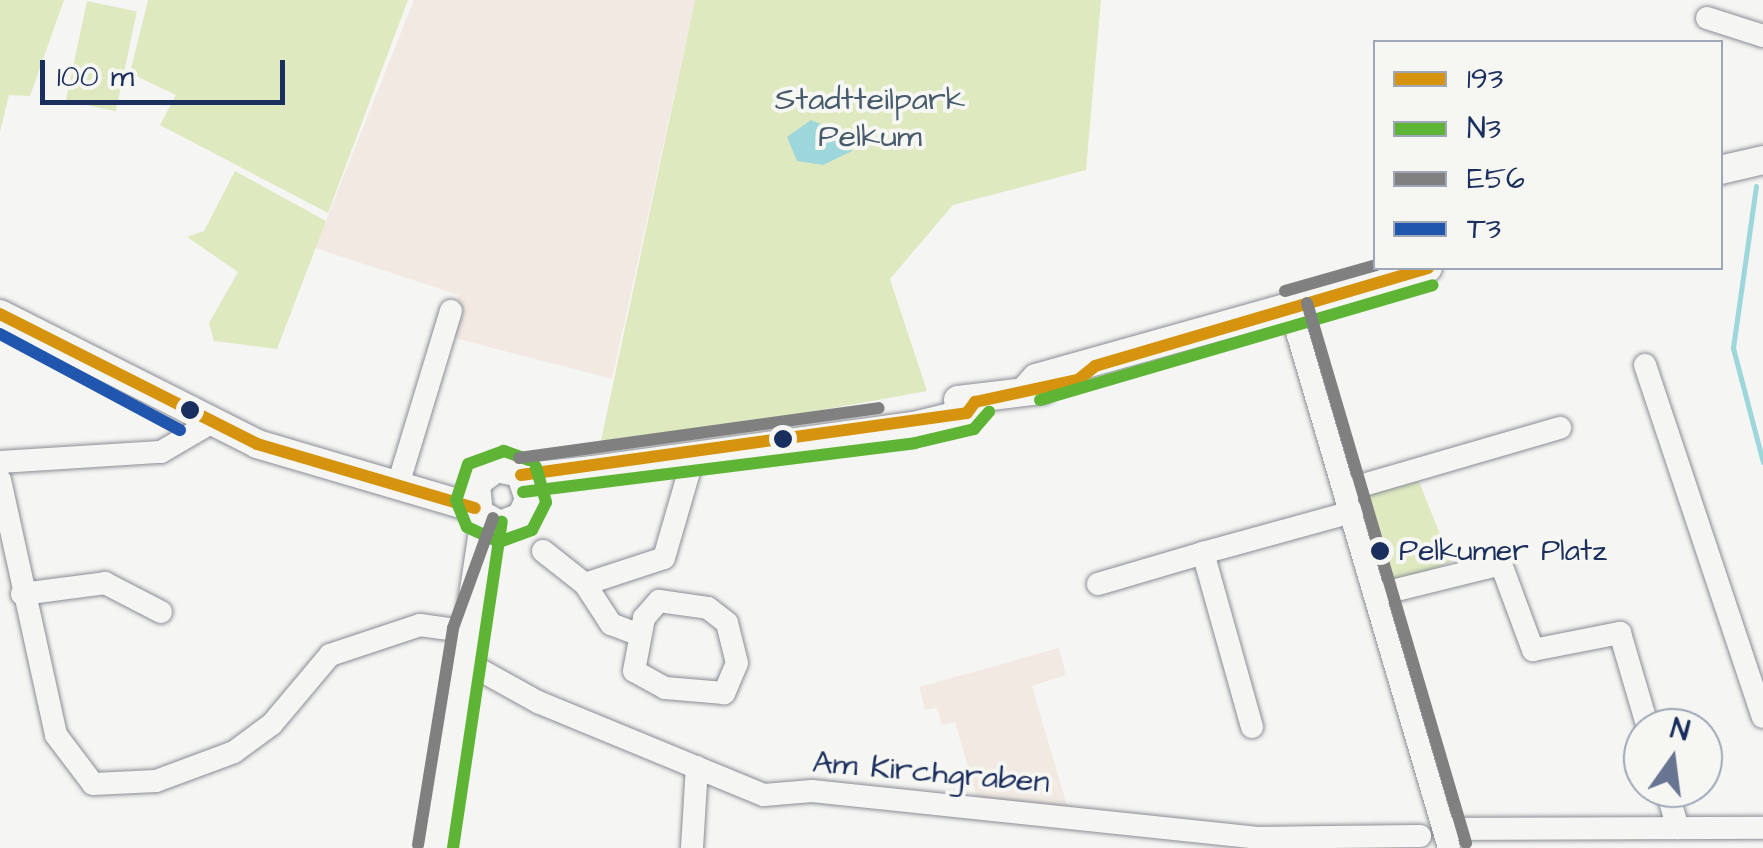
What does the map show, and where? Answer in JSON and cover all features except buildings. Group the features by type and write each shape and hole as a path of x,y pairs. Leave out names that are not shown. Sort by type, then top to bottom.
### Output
{"main road":[{"path":"1723,169 1763,160"},
{"path":"0,314 209,424 486,508 525,488 591,470 902,420 975,402 1027,388 1036,378 1095,366 1421,270"},
{"path":"435,848 464,662 480,588 486,508 496,468 525,488"}],"street":[{"path":"1708,18 1763,36"},
{"path":"1290,308 1380,594 1447,838 1678,828 1706,838 1763,828"},
{"path":"409,487 451,310"},
{"path":"1645,365 1763,717"},
{"path":"0,462 161,452 209,424"},
{"path":"1098,584 1202,553 1560,428"},
{"path":"585,584 654,562 673,547 694,455"},
{"path":"0,480 56,735 79,771 104,787 156,782 234,752 272,724 330,656 420,625 470,632"},
{"path":"543,551 585,584 611,624 639,635"},
{"path":"1202,553 1252,727"},
{"path":"654,562 660,601 639,635 634,671 643,680 713,695 729,687 737,662 727,623 708,608 660,601"},
{"path":"1380,594 1501,564 1533,650 1620,632 1642,708"},
{"path":"22,594 104,583 161,612"},
{"name":"Am Kirchgraben","path":"464,662 697,768 764,794 812,792 1120,837 1420,836"},
{"path":"692,848 697,768"},
{"path":"1672,808 1678,828"}],"shaded area":[{"path":"414,0 695,0 612,379 447,336 459,295 315,248"},
{"path":"1059,648 1066,675 1032,686 1067,806 977,798 955,722 942,725 937,708 925,710 919,687"}],"green space":[{"path":"0,0 64,0 30,96 9,95 0,132"},
{"path":"148,0 408,0 328,213 160,125 176,95 130,73"},
{"name":"Stadtteilpark Pelkum","path":"695,0 1101,0 1086,170 953,205 890,279 927,391 599,450"},
{"path":"87,1 137,12 116,111 66,101"},
{"path":"235,171 326,221 277,349 214,341 209,323 238,272 187,237 204,231"},
{"path":"1418,479 1451,562 1393,585 1368,492"}],"water":[{"path":"811,120 847,135 852,151 823,165 797,161 787,137"}],"waterway":[{"path":"1756,186 1733,348 1763,462"}],"transit line":[{"name":"E56","path":"1285,291 1373,266"},
{"name":"193","path":"521,475 967,413 975,402 1078,380 1095,366 1421,270"},
{"name":"N3","path":"1040,400 1433,285"},
{"name":"E56","path":"1307,303 1466,843"},
{"name":"193","path":"0,314 257,444 475,508"},
{"name":"T3","path":"0,334 180,430"},
{"name":"E56","path":"519,458 879,408"},
{"name":"N3","path":"523,492 915,443 974,429 989,412"},
{"name":"N3","path":"529,460 504,451 468,464 456,500 467,527 499,542 532,530 546,502 536,466"},
{"name":"E56","path":"418,845 453,628 493,518"},
{"name":"N3","path":"453,848 502,522"}],"place":[{"name":"Pelkumer Platz","path":"1380,551"}]}
